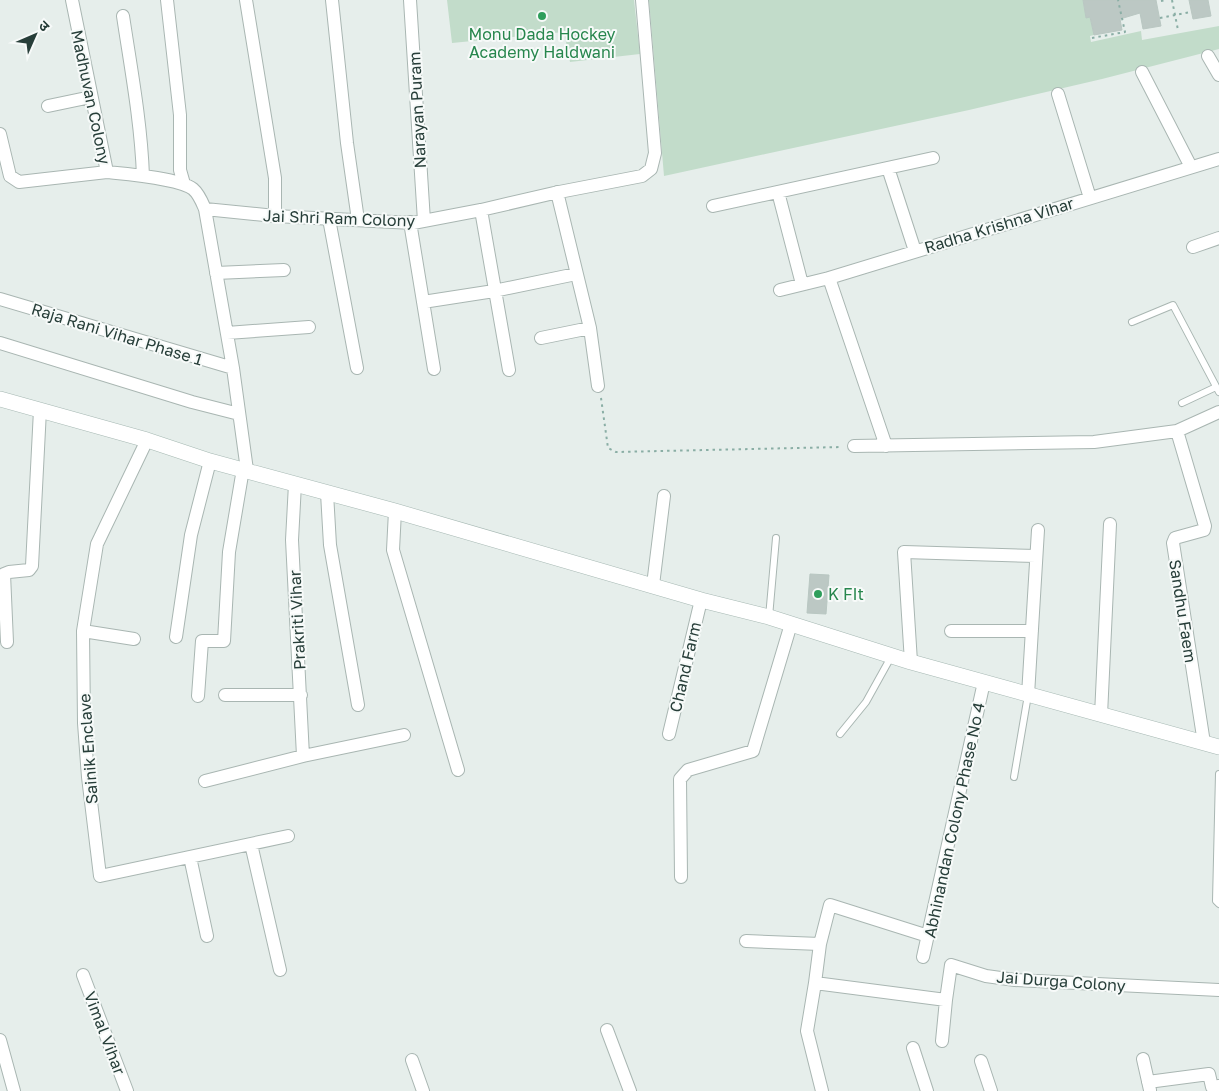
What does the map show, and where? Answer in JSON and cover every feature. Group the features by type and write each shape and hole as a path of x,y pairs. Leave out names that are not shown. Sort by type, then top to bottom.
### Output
{"street":[{"name":"Madhuvan Colony","path":"72,0 107,172 143,176 184,184"},
{"path":"167,0 180,115 180,170 184,184 198,195 205,209 233,368 245,470 228,552 224,641 202,641 198,696"},
{"path":"246,0 275,178 275,216"},
{"path":"332,0 347,143 358,220"},
{"name":"Narayan Puram","path":"410,0 424,221"},
{"name":"Jai Shri Ram Colony","path":"205,209 329,219 424,221 556,192 642,176 651,169 655,153 642,0"},
{"path":"122,16 136,101 142,148 143,176"},
{"path":"1208,56 1219,75"},
{"path":"1142,72 1191,167"},
{"path":"1058,94 1090,198"},
{"path":"48,106 91,97"},
{"path":"0,134 10,176 19,182 107,172"},
{"path":"713,206 934,158"},
{"name":"Radha Krishna Vihar","path":"780,290 829,278 1219,159"},
{"path":"888,168 915,251"},
{"path":"556,192 590,328 599,390"},
{"path":"778,192 802,284"},
{"path":"481,210 509,370"},
{"path":"329,219 356,368"},
{"path":"410,222 434,368"},
{"path":"1193,247 1219,238"},
{"path":"216,273 284,270"},
{"path":"423,302 576,274"},
{"path":"829,278 886,446"},
{"name":"Raja Rani Vihar Phase 1","path":"0,299 233,368"},
{"path":"227,332 309,327"},
{"path":"541,338 590,328"},
{"path":"0,344 183,400 239,414"},
{"path":"0,399 147,440 210,461 701,600 769,617 911,662 1219,747"},
{"path":"7,642 2,608 4,574 29,570 32,566 40,410"},
{"path":"854,446 1094,442 1177,431 1219,412"},
{"name":"Sandhu Faem","path":"1177,431 1205,526 1204,530 1176,538 1173,543 1204,743"},
{"name":"Sainik Enclave","path":"147,440 97,544 83,630 84,723 88,777 100,876 288,836"},
{"path":"176,637 191,535 210,461"},
{"name":"Prakriti Vihar","path":"295,484 292,540 303,756"},
{"path":"327,493 330,545 358,705"},
{"path":"653,585 664,496"},
{"path":"395,512 393,550 458,770"},
{"path":"1101,715 1110,524"},
{"path":"1028,695 1038,530"},
{"path":"911,662 904,552 1036,556"},
{"name":"Chand Farm","path":"669,734 701,600"},
{"path":"681,877 680,779 688,770 753,751 791,624"},
{"path":"83,630 134,638"},
{"path":"952,631 1032,631"},
{"name":"Abhinandan Colony Phase No 4","path":"924,958 984,682"},
{"path":"225,695 301,695"},
{"path":"205,781 303,756 404,735"},
{"path":"251,844 280,970"},
{"path":"190,857 207,936"},
{"path":"822,1091 807,1031 820,944 830,905 928,936"},
{"path":"746,941 820,944"},
{"name":"Jai Durga Colony","path":"946,1000 950,965 986,976 1015,980 1219,990"},
{"name":"Vimal Vihar","path":"83,975 127,1091"},
{"path":"815,983 946,1000 942,1041"},
{"path":"607,1030 630,1091"},
{"path":"0,1040 14,1091"},
{"path":"913,1048 927,1091"},
{"path":"1143,1059 1149,1087 1209,1074 1212,1087 1219,1086"},
{"path":"412,1060 423,1091"},
{"path":"981,1060 988,1090"}],"lane":[{"path":"1132,322 1174,305 1218,389 1182,403"},
{"path":"769,617 776,538"},
{"path":"840,734 866,702 892,656"},
{"path":"1014,777 1028,695"},
{"path":"1219,774 1216,901 1219,904"}],"path":[{"path":"1092,38 1124,32 1118,0"},
{"path":"1161,1 1167,0"},
{"path":"1172,0 1178,30"},
{"path":"1160,18 1191,12"},
{"path":"599,390 608,448 616,452 854,446"}],"green space":[{"name":"Monu Dada Hockey Academy Haldwani","path":"447,0 634,0 640,54 570,62 564,32 452,43"},
{"path":"649,0 1083,0 1086,17 1090,17 1094,35 1090,36 1091,42 1141,31 1142,40 1219,26 1219,49 969,110 664,176"}],"building":[{"path":"1083,0 1156,0 1161,26 1143,29 1140,13 1120,19 1122,30 1094,35 1090,17 1086,18"},
{"path":"1189,0 1208,0 1211,16 1193,19"},
{"name":"K FIt","path":"810,574 829,575 826,614 807,613"}],"place":[{"name":"Monu Dada Hockey Academy Haldwani","path":"542,16"},
{"name":"K FIt","path":"818,594"}]}
